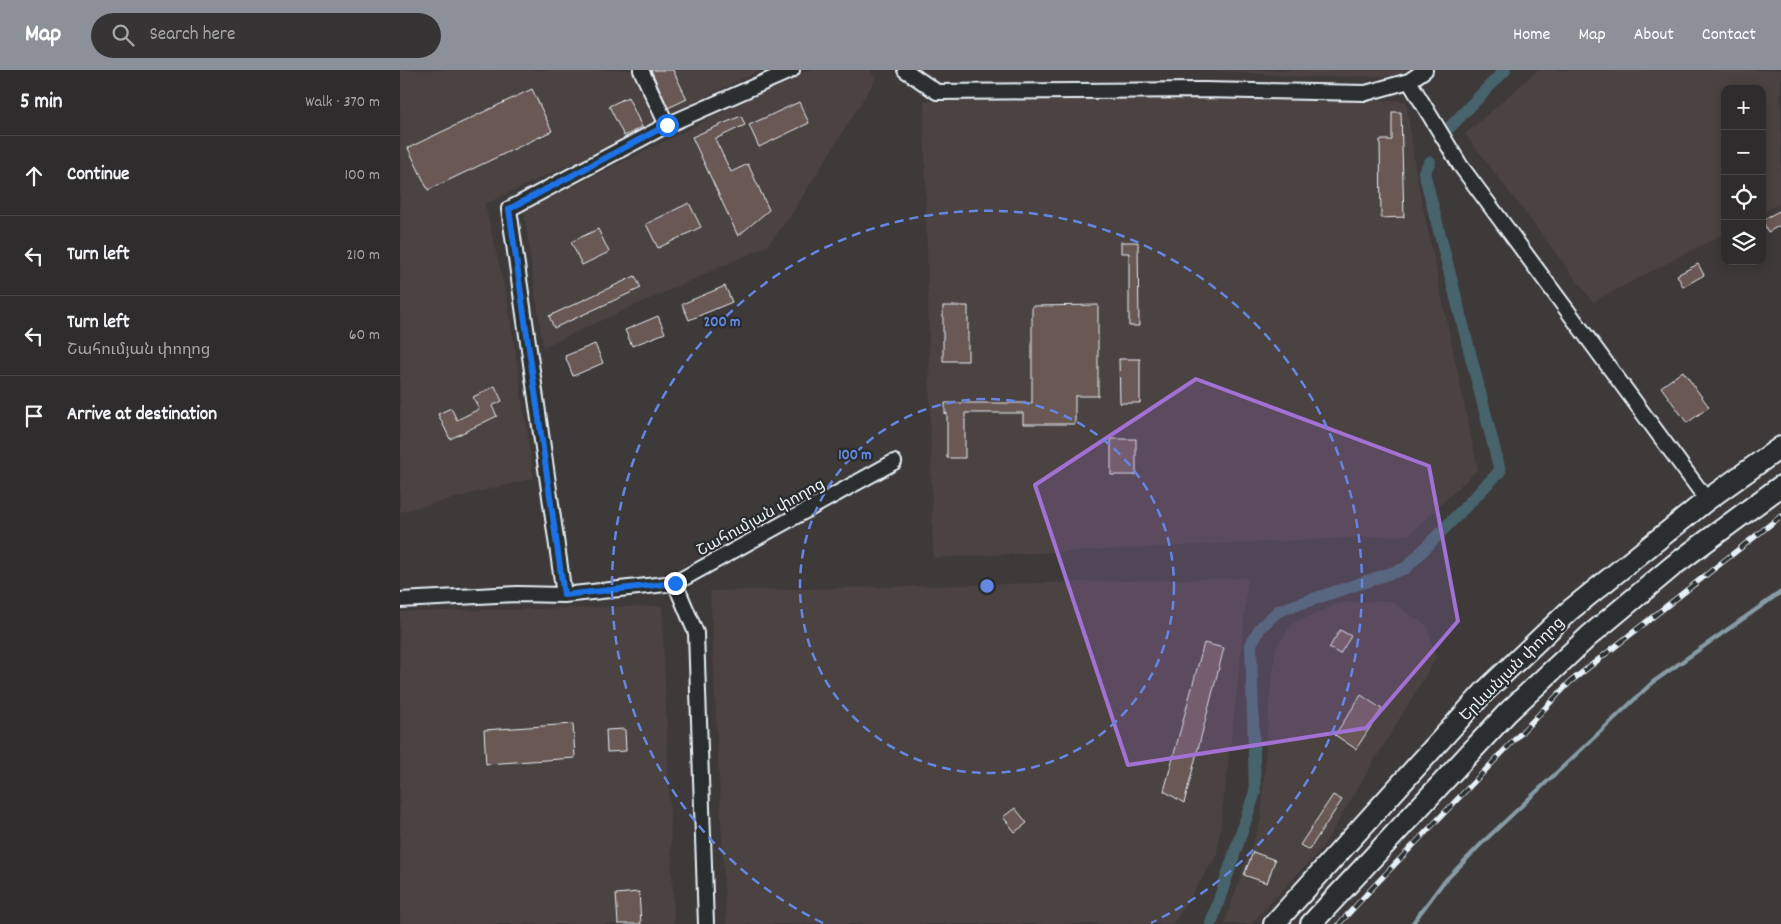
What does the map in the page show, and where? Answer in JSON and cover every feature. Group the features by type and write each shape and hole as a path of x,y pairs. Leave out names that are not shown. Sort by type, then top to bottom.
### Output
{"highway":[{"name":"Երևանյան փողոց","path":"1274,924 1485,691 1570,611 1707,500 1781,447"},
{"name":"Երևանյան փողոց","path":"1311,924 1507,714 1589,636 1674,565 1781,486"}],"street":[{"path":"641,70 667,125"},
{"path":"564,595 509,209 667,125 792,70"},
{"path":"906,70 936,92 1203,90 1366,93 1409,81 1425,70"},
{"path":"1409,81 1460,165 1707,500"},
{"name":"Շահումյան փողոց","path":"400,600 517,594 564,595 675,583 894,462"},
{"path":"675,583 696,633 706,924"}],"highlighted area":[{"path":"1196,379 1429,466 1458,621 1366,728 1128,765 1035,485"}],"shaded area":[{"path":"400,70 632,70 657,124 485,204 508,303 534,478 400,512"},
{"path":"647,70 761,70 667,115"},
{"path":"808,70 870,70 876,79 789,218 767,246 543,347 524,211"},
{"path":"1212,70 1406,70 1398,76 1304,77"},
{"path":"1538,70 1781,70 1781,203 1766,211 1766,85 1721,85 1721,235 1593,302 1465,134"},
{"path":"1214,97 1406,101 1417,179 1478,469 1409,535 933,558 924,101"},
{"path":"1248,578 1238,681 1217,855 1173,924 726,924 710,591"},
{"path":"1390,601 1427,626 1436,658 1322,848 1251,924 1224,924 1261,820 1269,705 1276,648 1292,624 1340,603"},
{"path":"662,606 674,924 400,924 400,612"}],"building":[{"path":"651,70 673,70 687,99 668,108"},
{"path":"532,89 552,131 428,190 408,148"},
{"path":"628,97 642,127 624,136 609,106"},
{"path":"799,102 809,123 759,147 749,125"},
{"path":"1392,112 1401,112 1404,217 1381,218 1380,140 1392,140"},
{"path":"741,116 745,125 715,139 731,172 748,164 769,210 738,236 692,137"},
{"path":"689,203 701,227 658,248 646,224"},
{"path":"1781,210 1781,225 1768,232 1766,218"},
{"path":"598,229 609,252 582,265 571,242"},
{"path":"1121,242 1138,242 1139,326 1129,326 1129,253 1121,253"},
{"path":"1698,264 1704,275 1683,287 1677,275"},
{"path":"635,276 641,288 554,328 549,316"},
{"path":"725,286 732,302 689,320 682,304"},
{"path":"1098,305 1098,396 1075,396 1075,424 1023,424 1023,413 965,413 965,458 947,458 947,413 945,414 945,403 1032,403 1032,306"},
{"path":"943,306 968,306 968,361 943,361"},
{"path":"658,316 665,333 632,346 625,330"},
{"path":"595,344 603,363 573,376 565,356"},
{"path":"1119,359 1140,359 1140,403 1120,403"},
{"path":"1683,371 1709,407 1687,423 1661,387"},
{"path":"495,386 502,401 492,406 497,416 450,439 438,414 451,408 457,420 479,409 473,397"},
{"path":"1111,439 1136,439 1136,475 1111,475"},
{"path":"1340,630 1351,636 1340,654 1329,648"},
{"path":"1204,643 1224,648 1184,803 1164,791"},
{"path":"1361,695 1382,709 1356,749 1335,735"},
{"path":"573,724 575,758 486,764 484,730"},
{"path":"625,729 626,751 607,752 606,730"},
{"path":"1333,795 1342,800 1309,850 1300,845"},
{"path":"1015,808 1027,823 1015,832 1003,817"},
{"path":"1253,852 1275,860 1267,883 1244,875"},
{"path":"639,892 641,924 618,924 616,894"}],"waterway":[{"path":"1450,127 1505,70"},
{"path":"1211,924 1255,792 1251,644 1260,628 1278,611 1406,568 1500,471 1424,172 1430,162"},
{"path":"1412,924 1442,884 1483,842 1653,682 1781,592"}],"railway":[{"path":"1339,924 1570,682 1781,516"}],"route":[{"path":"667,125 509,209 564,595 675,583"}]}
